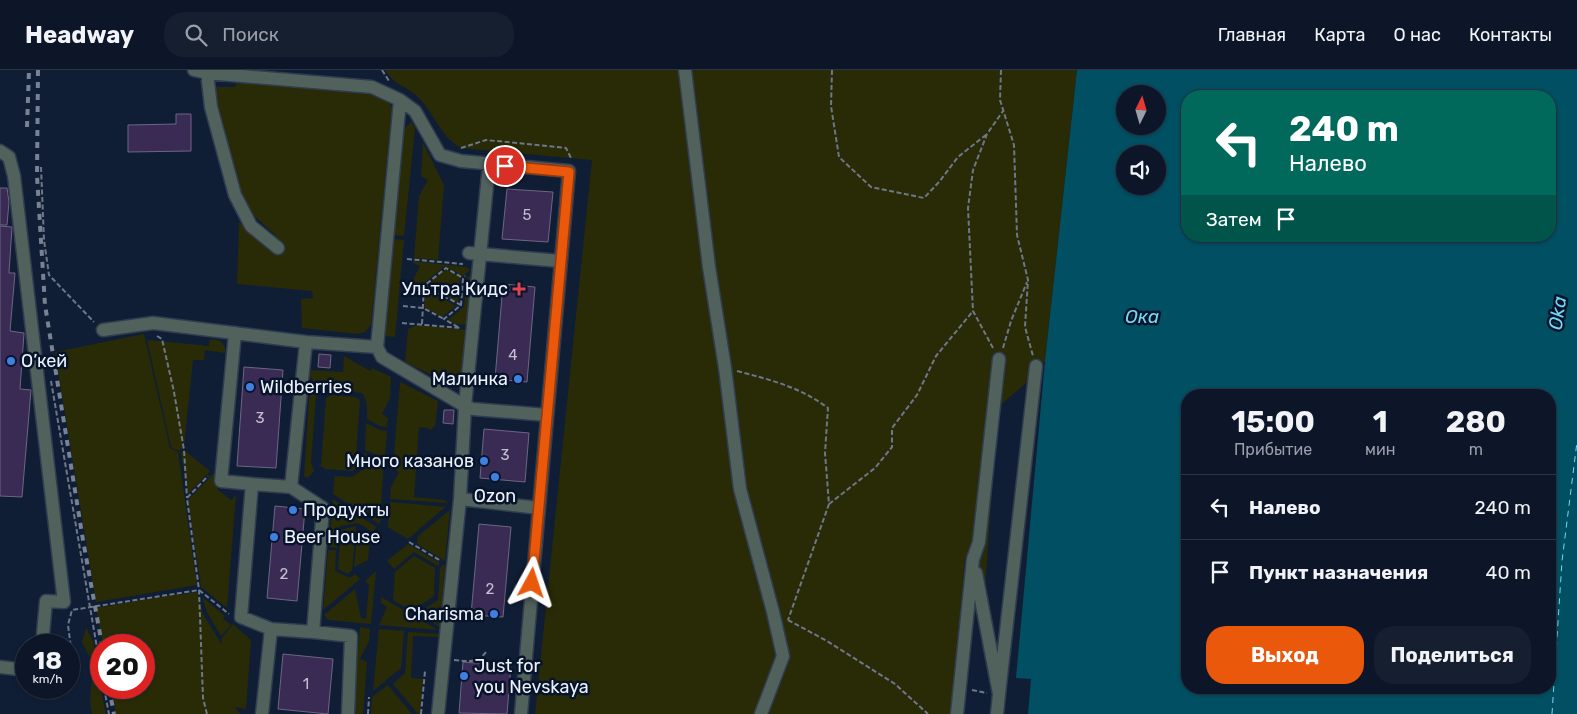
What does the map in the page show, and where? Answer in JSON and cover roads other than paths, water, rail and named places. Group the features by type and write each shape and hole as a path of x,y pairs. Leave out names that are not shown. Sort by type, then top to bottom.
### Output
{"lane":[{"path":"685,70 709,268 725,368 740,489 773,612 782,656 761,714"},
{"path":"278,248 251,226 235,195 201,72 372,87 400,100 415,111 440,155 461,162 569,172 520,714"},
{"path":"400,100 377,347 382,357 465,406 473,409 547,415"},
{"path":"0,151 9,157 14,176 64,602 46,601 43,634"},
{"path":"438,714 460,499 472,258 489,165"},
{"path":"472,258 560,261"},
{"path":"103,330 153,323 306,342 377,347"},
{"path":"235,333 221,481 290,487 322,508 313,632"},
{"path":"290,487 306,342"},
{"path":"957,714 973,558 980,542 999,359"},
{"path":"997,714 1036,366"},
{"path":"252,484 241,617 271,629 351,636 348,714"},
{"path":"460,499 539,508"},
{"path":"973,558 999,694"},
{"path":"262,714 271,629"},
{"path":"0,667 15,669"}],"water":[{"name":"Ока","path":"1077,70 1577,70 1577,714 1028,714 1031,679 1016,678 1045,361"}],"railway":[{"path":"27,127 29,70"},
{"path":"38,70 37,176 45,305 100,634"},
{"path":"111,699 114,714"}],"place":[{"name":"Ультра Кидс","path":"519,289"},
{"name":"О’кей","path":"11,361"},
{"name":"Малинка","path":"518,379"},
{"name":"Wildberries","path":"250,387"},
{"name":"Много казанов","path":"484,461"},
{"name":"Ozon","path":"495,477"},
{"name":"Продукты","path":"293,510"},
{"name":"Beer House","path":"274,537"},
{"name":"Charisma","path":"494,614"},
{"name":"Just for you Nevskaya","path":"464,676"}],"water label":[{"name":"Oka","path":"1557,313"}]}
